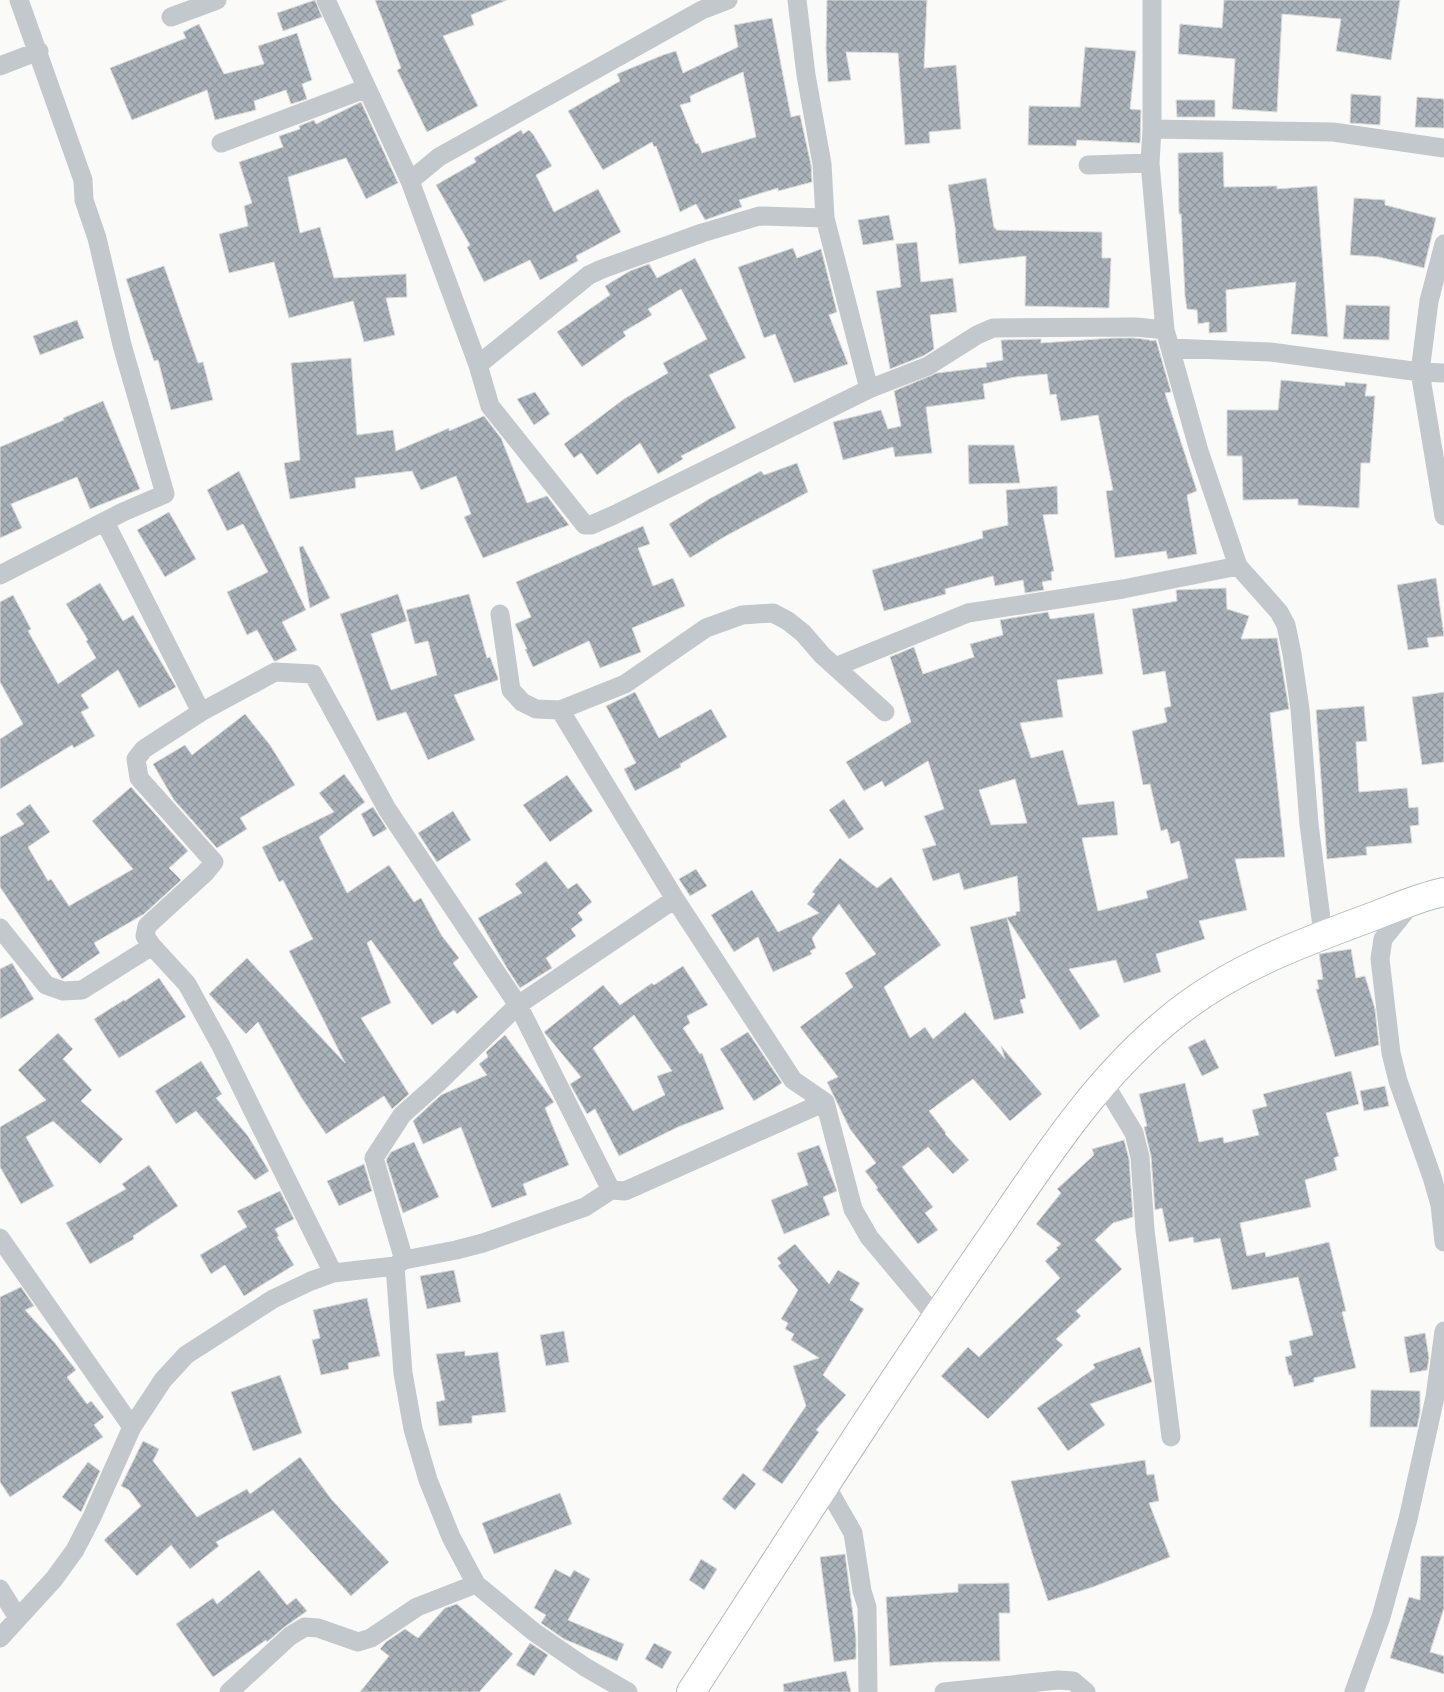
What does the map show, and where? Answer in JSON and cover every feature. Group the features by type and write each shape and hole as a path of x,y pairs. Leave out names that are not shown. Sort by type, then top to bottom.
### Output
{"main road":[{"path":"691,1692 936,1317 1068,1126 1129,1055 1167,1020 1199,996 1242,970 1323,935 1444,892"}],"street":[{"path":"0,575 165,494 126,361 97,238 84,200 83,180 20,0"},
{"path":"171,17 217,0"},
{"path":"326,0 410,180 478,365 490,406 585,525 591,525 614,515 869,389 928,366 977,335 993,328 1136,327 1165,330"},
{"path":"410,180 439,157 701,5 728,0"},
{"path":"797,0 806,75 822,164 825,218 869,389"},
{"path":"1152,0 1152,129 1150,163 1165,330 1199,451 1238,566 1279,612 1286,625 1300,709 1309,824 1323,935"},
{"path":"0,66 38,51"},
{"path":"221,144 367,88"},
{"path":"1152,129 1334,132 1444,148"},
{"path":"1088,166 1150,163"},
{"path":"478,365 589,275 602,269 702,233 759,216 825,218"},
{"path":"1444,244 1428,301 1420,372 1444,516"},
{"path":"1170,348 1270,352 1420,372 1444,373"},
{"path":"105,522 201,712"},
{"path":"835,667 968,613 1123,589 1238,566"},
{"path":"500,614 511,690 522,702 536,709 560,710 625,684 706,628 742,616 773,614 788,621 804,633 822,655 885,712"},
{"path":"333,1273 221,1046 187,984 145,936 147,926 205,873 214,862 139,778 136,759 144,749 201,712 275,672 313,674 387,808 518,1005 611,1190"},
{"path":"560,710 675,899 793,1080 825,1102 853,1209 869,1237 936,1317"},
{"path":"628,1692 585,1667 534,1632 476,1584 451,1538 428,1480 413,1429 402,1373 400,1263 374,1158 402,1115 438,1083 518,1005 675,899"},
{"path":"1412,903 1383,939 1380,959 1391,1053 1398,1082 1440,1204 1444,1242"},
{"path":"0,928 46,985 63,991 82,990 152,946"},
{"path":"1104,1083 1134,1133 1140,1157 1145,1230 1171,1437"},
{"path":"0,1638 54,1579 75,1550 92,1517 132,1427 163,1380 186,1355 274,1299 311,1281 333,1273 400,1263 484,1243 585,1207 611,1190 625,1191 825,1102"},
{"path":"0,1238 132,1427"},
{"path":"1354,1692 1381,1617 1408,1519 1435,1397 1444,1331"},
{"path":"826,1484 853,1533 862,1591 867,1607 868,1692"},
{"path":"228,1692 290,1636 305,1627 318,1628 358,1642 371,1638 417,1607 476,1584"},
{"path":"0,1588 18,1618"},
{"path":"944,1692 1058,1680 1074,1681 1086,1692"}],"building":[{"path":"315,0 322,17 283,31 277,13"},
{"path":"375,0 507,0 471,15 474,25 443,36 478,106 427,132 397,70 401,68"},
{"path":"827,0 927,0 924,68 956,65 961,129 929,132 930,143 905,145 898,53 846,52 851,80 828,82 826,49"},
{"path":"1224,0 1400,0 1391,60 1336,51 1341,19 1282,14 1277,112 1232,109 1235,59 1178,54 1180,24 1222,28"},
{"path":"772,18 791,117 800,115 811,165 812,182 778,191 778,188 739,200 742,207 705,220 696,204 680,212 656,146 654,147 652,142 603,170 568,111 620,81 617,74 663,55 676,51 683,73 738,47 734,25","holes":["743,72 756,137 702,153 698,143 696,144 680,105 691,102 690,96"]},
{"path":"199,24 224,74 264,64 258,46 297,33 312,80 302,84 307,99 291,104 286,90 254,101 256,110 215,120 207,90 132,120 110,68 186,38 183,32"},
{"path":"1085,47 1136,51 1130,109 1141,110 1140,143 1077,140 1076,146 1028,145 1029,106 1080,107"},
{"path":"1351,94 1381,96 1380,125 1350,123"},
{"path":"1417,97 1444,99 1444,128 1415,127"},
{"path":"1176,100 1215,100 1215,117 1177,117"},
{"path":"361,102 398,183 366,199 346,158 288,177 300,233 320,227 334,278 406,274 407,297 386,298 395,335 364,342 353,301 289,318 274,262 229,273 219,234 248,226 244,206 252,203 239,162 283,147 279,136 300,129 299,126 314,120 316,124"},
{"path":"521,130 523,134 529,130 533,134 552,166 536,175 554,212 598,189 621,232 576,256 578,261 540,280 530,260 484,282 467,247 470,245 436,185 476,162 474,158"},
{"path":"1223,152 1224,187 1277,186 1277,189 1317,186 1328,337 1291,334 1296,282 1226,290 1227,332 1209,333 1209,322 1198,324 1197,310 1187,309 1181,214 1179,214 1178,153"},
{"path":"986,178 994,228 996,230 1102,232 1102,258 1111,258 1109,308 1025,306 1026,256 959,264 948,185"},
{"path":"1354,198 1385,200 1385,205 1436,218 1424,268 1379,257 1350,255"},
{"path":"889,215 894,240 863,245 858,220"},
{"path":"917,242 921,282 953,278 957,312 930,315 934,349 923,356 890,369 876,291 901,287 896,244"},
{"path":"793,248 797,258 821,249 837,312 829,315 848,364 794,383 775,334 764,338 738,267"},
{"path":"695,258 746,358 709,375 736,428 681,456 683,459 658,474 640,443 597,475 581,453 574,458 564,444 624,399 668,373 663,363 707,339 681,289 648,309 652,315 623,332 626,336 582,367 557,332 610,295 605,286 630,271 649,264 657,278"},
{"path":"164,266 198,363 203,362 213,400 171,410 158,360 154,361 126,279"},
{"path":"1346,305 1390,306 1389,340 1343,339"},
{"path":"77,320 84,338 40,355 33,336"},
{"path":"1113,338 1156,340 1171,392 1165,393 1197,491 1187,495 1197,554 1168,559 1166,551 1115,558 1106,491 1113,490 1098,415 1061,421 1056,394 1050,395 1047,374 1015,377 983,384 985,399 926,407 932,453 895,457 893,447 843,460 833,422 881,410 888,429 901,426 894,391 937,373 987,367 986,363 1003,360 1001,340 1041,339 1041,343"},
{"path":"351,358 357,435 393,430 396,451 449,428 449,431 484,416 501,438 527,503 547,496 569,525 483,558 464,517 471,514 456,476 421,490 412,471 355,478 356,488 290,499 284,463 300,460 291,363"},
{"path":"1281,380 1345,386 1345,382 1367,384 1365,396 1375,396 1370,463 1361,463 1359,508 1298,505 1298,499 1243,500 1242,456 1227,456 1227,410 1278,410"},
{"path":"535,392 550,414 534,425 517,399"},
{"path":"103,401 140,489 90,509 77,477 11,504 22,528 0,538 0,447"},
{"path":"968,445 1014,445 1020,483 969,484"},
{"path":"797,463 808,492 724,537 690,558 669,524 709,499 761,471 764,475"},
{"path":"239,471 306,610 282,622 297,650 276,661 274,661 257,630 247,635 227,592 268,572 243,524 227,531 207,490"},
{"path":"1057,486 1058,514 1043,515 1054,571 1051,572 1052,580 1042,582 1044,590 1025,593 1023,580 995,586 993,576 945,589 946,594 884,611 872,570 983,538 982,531 1008,525 1006,490"},
{"path":"169,512 196,559 165,577 137,530"},
{"path":"643,526 650,544 638,548 653,586 673,578 685,606 632,628 641,652 600,668 589,641 533,667 515,624 531,617 516,582"},
{"path":"303,546 330,598 310,608 299,547"},
{"path":"1436,578 1444,636 1427,638 1429,647 1408,650 1397,585"},
{"path":"100,583 123,621 133,615 176,687 139,708 118,670 81,695 89,708 81,712 95,736 74,748 72,745 0,789 0,739 23,724 0,682 0,602 13,595 31,629 28,631 58,684 96,658 86,641 88,640 66,604"},
{"path":"1226,588 1227,609 1249,616 1241,639 1277,638 1289,709 1270,713 1285,857 1235,859 1247,910 1199,921 1205,939 1156,954 1161,972 1124,983 1116,960 1069,969 1100,1016 1080,1030 1007,918 1026,998 1020,1000 1024,1013 994,1020 970,927 1016,915 1016,912 1020,911 1017,876 964,890 959,873 933,881 922,849 936,845 924,816 944,809 928,761 885,787 882,781 864,791 846,762 911,722 890,657 914,647 923,674 974,657 970,644 1003,635 1000,620 1048,612 1050,619 1094,613 1103,674 1057,680 1063,717 1020,723 1031,758 1063,750 1078,805 1114,801 1118,835 1082,838 1098,911 1148,898 1146,891 1188,878 1179,841 1171,844 1167,829 1161,831 1150,784 1143,785 1132,731 1167,722 1164,708 1171,706 1165,671 1143,675 1132,609 1177,601 1176,590","holes":["1015,779 1027,823 991,825 979,790"]},
{"path":"398,594 407,621 371,634 391,690 437,675 428,641 415,644 406,610 469,594 487,658 490,657 498,678 498,680 454,695 475,740 428,760 406,712 377,721 340,614"},
{"path":"635,692 659,738 711,709 727,737 680,764 681,767 635,791 624,769 636,763 606,706"},
{"path":"1444,692 1444,762 1422,765 1412,697"},
{"path":"1364,706 1367,741 1356,742 1359,792 1407,788 1409,808 1418,807 1419,825 1410,826 1412,843 1366,847 1367,855 1327,859 1316,710"},
{"path":"245,714 270,745 295,785 240,818 247,829 217,848 174,800 153,764 185,745 192,755"},
{"path":"344,774 365,802 319,837 347,893 389,865 414,902 421,898 442,936 459,958 453,963 478,997 457,1014 454,1010 432,1025 371,940 367,943 391,1003 361,1018 409,1094 392,1109 384,1096 326,1134 301,1097 258,1022 246,1034 209,994 247,958 345,1063 289,951 313,939 283,880 279,882 262,847 334,812 319,793"},
{"path":"567,775 593,811 550,842 523,805"},
{"path":"131,787 188,851 169,868 181,880 144,914 94,943 100,953 62,979 0,887 0,837 24,824 16,814 30,804 50,832 28,847 48,881 51,879 69,906 133,869 92,821"},
{"path":"844,799 864,829 849,839 829,810"},
{"path":"373,807 387,829 373,837 361,814"},
{"path":"453,811 471,840 437,862 418,833"},
{"path":"840,858 877,888 891,877 941,945 884,987 910,1038 925,1027 933,1039 965,1012 1005,1059 1001,1046 1042,1094 1010,1121 973,1079 929,1111 945,1134 969,1160 953,1174 928,1147 902,1167 933,1207 925,1213 938,1230 918,1244 876,1189 878,1188 865,1171 876,1163 850,1129 827,1082 838,1077 800,1027 853,987 845,973 876,954 839,904 812,938 816,948 810,951 812,954 773,972 758,937 734,952 711,915 752,890 778,932 819,913 807,904 815,894 812,892"},
{"path":"546,861 568,889 577,883 592,902 578,913 583,920 571,929 576,936 546,958 552,968 520,988 478,918 522,893 515,884"},
{"path":"696,869 707,886 690,896 679,879"},
{"path":"1351,949 1356,978 1365,976 1375,1009 1379,1045 1335,1057 1316,989 1319,989 1317,980 1323,979 1319,954"},
{"path":"12,963 34,999 0,1019 0,969"},
{"path":"683,966 708,1005 687,1016 690,1023 683,1028 700,1054 702,1053 724,1109 678,1127 619,1156 595,1109 587,1114 570,1084 581,1077 544,1032 603,985 620,1005 652,983 654,985","holes":["634,1015 672,1071 657,1076 665,1095 633,1111 593,1048"]},
{"path":"159,978 186,1017 119,1058 94,1019"},
{"path":"748,1032 782,1083 754,1101 720,1049"},
{"path":"58,1033 73,1049 63,1059 92,1090 81,1101 123,1139 100,1164 53,1121 26,1137 54,1186 21,1204 0,1167 0,1127 46,1100 18,1070"},
{"path":"505,1035 554,1102 545,1108 569,1165 523,1184 527,1195 492,1208 461,1127 423,1144 413,1121 441,1095 487,1075 479,1064 488,1057 486,1052"},
{"path":"1205,1039 1219,1068 1202,1076 1188,1047"},
{"path":"201,1061 222,1094 216,1098 248,1136 269,1171 255,1180 196,1111 176,1124 155,1091"},
{"path":"1351,1071 1359,1104 1326,1113 1339,1156 1334,1158 1337,1170 1305,1180 1311,1207 1240,1223 1247,1256 1265,1252 1266,1257 1329,1242 1346,1311 1342,1312 1356,1368 1314,1378 1314,1382 1294,1387 1285,1357 1292,1355 1289,1341 1313,1335 1298,1277 1232,1290 1220,1238 1194,1243 1193,1237 1169,1242 1162,1208 1155,1210 1151,1156 1144,1127 1147,1126 1139,1094 1185,1083 1199,1142 1223,1137 1224,1143 1259,1135 1252,1110 1267,1106 1263,1094"},
{"path":"1385,1086 1389,1106 1364,1111 1360,1091"},
{"path":"1124,1140 1129,1159 1133,1217 1113,1223 1095,1240 1122,1269 1076,1311 1081,1316 1056,1339 1063,1345 988,1419 941,1376 968,1347 979,1357 1060,1278 1045,1261 1061,1244 1036,1224 1061,1193 1057,1189 1094,1155 1092,1149"},
{"path":"414,1142 439,1197 403,1213 386,1160 391,1152"},
{"path":"819,1145 837,1191 823,1197 830,1215 784,1234 771,1200 808,1185 797,1153"},
{"path":"364,1164 372,1191 339,1206 327,1181"},
{"path":"149,1165 178,1206 133,1236 134,1239 90,1264 66,1223 126,1189 122,1184"},
{"path":"280,1191 294,1219 275,1229 279,1236 277,1237 294,1265 244,1296 225,1265 211,1274 200,1255 247,1227 237,1211"},
{"path":"795,1244 829,1284 838,1270 860,1283 850,1300 864,1309 823,1375 846,1395 816,1430 819,1432 782,1484 762,1470 806,1406 793,1366 819,1358 791,1340 794,1334 785,1329 788,1323 781,1319 798,1290 778,1266 781,1263 777,1258"},
{"path":"454,1270 461,1302 427,1309 420,1276"},
{"path":"21,1287 34,1306 25,1310 76,1370 67,1377 87,1404 91,1401 104,1417 94,1425 103,1437 10,1497 0,1482 0,1297"},
{"path":"367,1298 380,1356 348,1363 349,1369 321,1375 312,1340 320,1338 313,1310"},
{"path":"564,1331 569,1362 546,1366 540,1335"},
{"path":"1425,1333 1429,1358 1427,1370 1410,1373 1404,1337"},
{"path":"1140,1347 1152,1382 1090,1404 1105,1425 1068,1451 1037,1408 1095,1368 1093,1364"},
{"path":"465,1351 465,1356 498,1352 506,1412 472,1416 472,1423 439,1426 436,1402 445,1400 436,1354"},
{"path":"280,1375 302,1433 253,1451 231,1392"},
{"path":"1371,1390 1420,1391 1420,1413 1417,1427 1370,1427"},
{"path":"143,1441 159,1449 153,1461 197,1517 247,1489 250,1494 300,1457 332,1500 389,1562 351,1596 273,1510 216,1542 219,1546 190,1569 171,1545 137,1576 104,1540 141,1506 129,1490 121,1486"},
{"path":"1145,1460 1147,1475 1154,1474 1159,1501 1149,1503 1170,1557 1093,1587 1048,1601 1011,1481"},
{"path":"88,1462 100,1471 81,1512 62,1497"},
{"path":"743,1473 756,1484 735,1510 722,1499"},
{"path":"560,1493 572,1524 494,1554 482,1523"},
{"path":"845,1554 856,1638 856,1659 834,1662 820,1557"},
{"path":"1421,1556 1444,1556 1444,1608 1430,1652 1444,1656 1444,1674 1390,1658 1409,1597 1420,1600"},
{"path":"701,1559 717,1569 704,1590 689,1580"},
{"path":"555,1569 570,1577 574,1570 590,1579 568,1620 624,1644 617,1661 564,1639 541,1623 546,1615 534,1608"},
{"path":"259,1570 287,1605 296,1598 307,1611 267,1642 266,1640 213,1677 176,1624 213,1598 217,1604"},
{"path":"1009,1583 1010,1613 999,1613 1000,1661 935,1662 890,1666 886,1597 958,1592 958,1584"},
{"path":"457,1604 513,1654 479,1692 360,1692 389,1656 380,1649 386,1642 405,1629 418,1638 445,1608"},
{"path":"530,1643 548,1655 534,1676 516,1665"},
{"path":"654,1643 672,1652 662,1669 645,1659"},
{"path":"846,1671 851,1692 784,1692 783,1684"}]}
